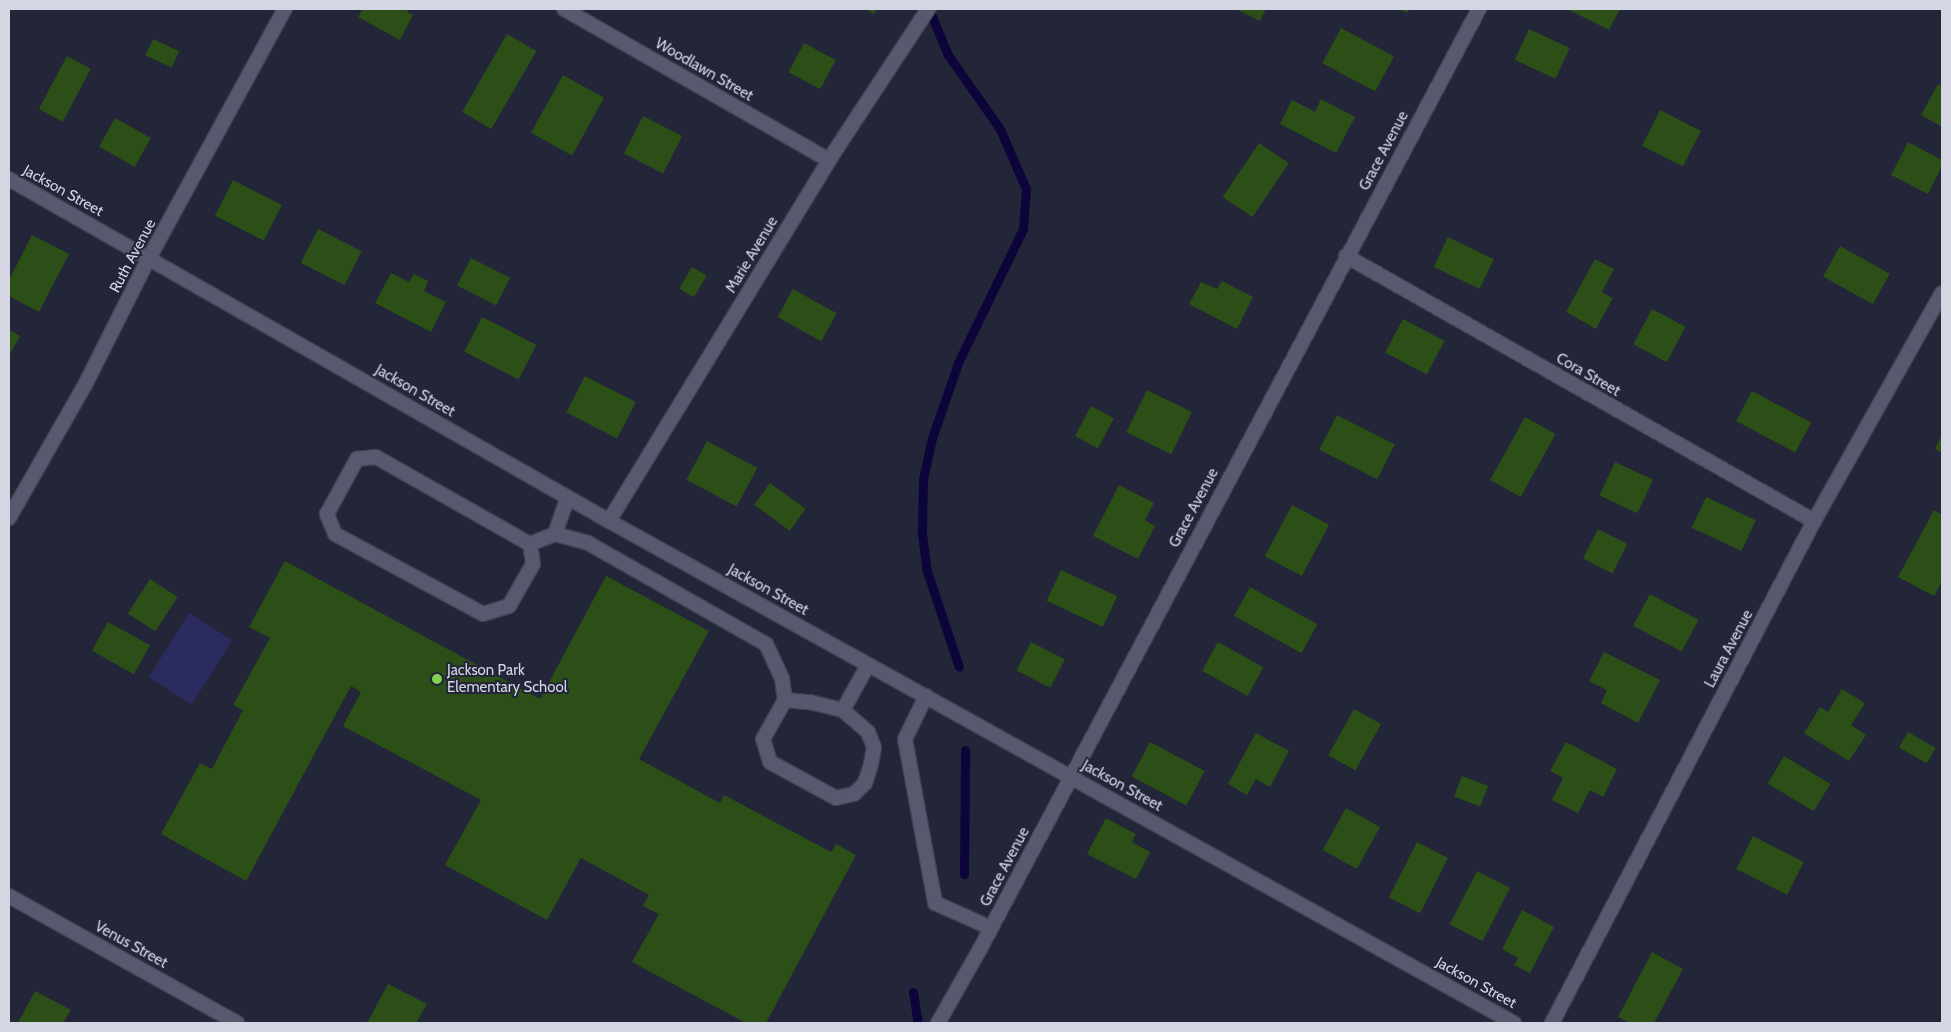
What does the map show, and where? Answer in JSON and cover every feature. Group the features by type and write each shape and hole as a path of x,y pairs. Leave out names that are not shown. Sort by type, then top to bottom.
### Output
{"street":[{"name":"Ruth Avenue","path":"9,518 85,385 149,258 285,9"},
{"name":"Woodlawn Street","path":"564,9 829,160"},
{"name":"Marie Avenue","path":"609,521 829,160 928,9"},
{"name":"Grace Avenue","path":"941,1019 1479,9"},
{"name":"Jackson Street","path":"9,179 609,521 1514,1023"},
{"name":"Cora Street","path":"1346,256 1814,521"},
{"name":"Laura Avenue","path":"1552,1023 1814,521 1942,293"},
{"path":"376,457 530,544 533,564 509,606 483,614 335,534 327,514 357,459 376,457"},
{"path":"556,534 568,497"},
{"path":"530,544 556,534 588,543 766,644 782,679 785,700 764,739 770,762 836,798 854,794 865,783 874,747 868,732 842,710 810,702 785,700"},
{"path":"842,710 868,664"},
{"path":"926,696 905,739 935,903 991,928"},
{"name":"Venus Street","path":"9,896 237,1023"}],"shaded area":[{"path":"189,613 232,640 192,704 149,677"}],"building":[{"path":"363,9 409,9 407,12 413,15 400,40 358,17"},
{"path":"866,9 877,9 874,14"},
{"path":"1236,9 1266,9 1260,21"},
{"path":"1398,9 1409,9 1407,13"},
{"path":"1567,9 1620,9 1609,30"},
{"path":"1341,28 1394,56 1375,91 1322,63"},
{"path":"1529,29 1570,48 1555,79 1515,60"},
{"path":"507,34 536,51 491,129 462,112"},
{"path":"153,39 179,51 172,68 145,55"},
{"path":"804,43 836,60 820,89 789,72"},
{"path":"67,56 91,69 63,122 39,109"},
{"path":"563,75 604,98 572,156 531,133"},
{"path":"1938,84 1942,86 1942,127 1921,115"},
{"path":"1321,99 1355,117 1336,153 1280,124 1292,100 1315,112"},
{"path":"1660,110 1701,131 1683,167 1642,146"},
{"path":"643,116 682,136 663,173 624,153"},
{"path":"115,118 151,138 135,167 99,147"},
{"path":"1908,142 1942,160 1942,166 1928,194 1891,175"},
{"path":"1259,143 1289,163 1252,217 1223,197"},
{"path":"233,180 282,205 264,241 215,216"},
{"path":"318,229 362,251 344,285 301,263"},
{"path":"32,235 69,254 39,312 9,296 9,280"},
{"path":"1448,237 1494,259 1479,289 1434,267"},
{"path":"1840,246 1890,274 1873,304 1823,277"},
{"path":"471,258 510,278 496,306 457,286"},
{"path":"1595,259 1614,269 1602,292 1613,298 1596,329 1566,312"},
{"path":"692,267 707,276 694,297 679,288"},
{"path":"391,273 409,282 414,274 428,281 424,291 446,302 431,332 375,303"},
{"path":"1222,281 1253,297 1237,329 1189,304 1201,282 1217,289"},
{"path":"793,289 837,313 821,341 777,317"},
{"path":"1652,309 1686,327 1667,362 1633,344"},
{"path":"482,317 536,345 519,379 464,352"},
{"path":"1403,319 1444,341 1427,375 1385,353"},
{"path":"9,330 20,336 9,356"},
{"path":"585,376 636,402 617,438 566,413"},
{"path":"1147,390 1192,412 1171,454 1126,432"},
{"path":"1752,391 1811,422 1795,452 1736,421"},
{"path":"1091,406 1114,418 1098,448 1075,436"},
{"path":"1337,415 1395,445 1377,479 1319,450"},
{"path":"1525,417 1556,434 1521,497 1490,480"},
{"path":"1942,435 1942,453 1935,449"},
{"path":"707,441 757,468 737,507 686,480"},
{"path":"1615,462 1653,480 1637,513 1599,496"},
{"path":"770,483 806,509 790,531 754,505"},
{"path":"1119,485 1154,503 1145,520 1155,526 1138,559 1093,536"},
{"path":"1706,497 1756,520 1741,551 1692,528"},
{"path":"1292,505 1329,525 1302,576 1265,556"},
{"path":"1934,510 1942,515 1942,581 1934,596 1898,577"},
{"path":"1598,529 1627,544 1612,573 1583,558"},
{"path":"285,561 540,699 606,576 709,631 639,759 720,803 724,795 831,852 836,844 856,855 766,1023 746,1023 632,962 659,914 643,906 649,895 581,858 547,920 445,865 481,800 343,726 361,692 351,686 246,881 161,834 200,763 212,769 243,710 233,705 270,638 249,627"},
{"path":"1061,570 1117,596 1103,627 1047,601"},
{"path":"150,579 178,597 155,631 128,613"},
{"path":"1250,587 1317,624 1301,653 1234,616"},
{"path":"1650,594 1699,620 1682,652 1633,626"},
{"path":"108,622 150,645 134,674 92,651"},
{"path":"1031,642 1065,659 1050,688 1016,671"},
{"path":"1218,642 1263,667 1247,696 1202,671"},
{"path":"1604,652 1660,680 1638,723 1601,703 1607,690 1589,681"},
{"path":"1842,689 1865,703 1851,725 1866,735 1849,761 1804,733 1820,707 1828,712"},
{"path":"1354,709 1381,724 1355,770 1328,755"},
{"path":"1908,732 1936,748 1927,764 1899,748"},
{"path":"1256,733 1289,751 1270,787 1256,779 1247,795 1228,784"},
{"path":"1150,742 1205,771 1186,806 1132,776"},
{"path":"1566,742 1617,769 1603,797 1590,790 1578,813 1552,800 1563,778 1550,771"},
{"path":"1784,756 1830,784 1814,811 1768,783"},
{"path":"1462,776 1488,786 1480,807 1454,797"},
{"path":"1346,808 1380,827 1357,869 1323,850"},
{"path":"1106,818 1136,834 1132,842 1150,852 1136,879 1087,854"},
{"path":"1753,836 1804,862 1787,895 1736,869"},
{"path":"1417,842 1448,858 1420,913 1389,897"},
{"path":"1477,871 1510,888 1483,941 1450,924"},
{"path":"1522,910 1554,927 1530,973 1514,965 1518,958 1502,949"},
{"path":"1652,952 1683,969 1654,1023 1630,1023 1618,1017"},
{"path":"388,984 427,1004 416,1023 367,1023"},
{"path":"35,991 71,1010 63,1023 18,1023"}],"waterway":[{"path":"929,9 948,55 1000,129 1026,189 1023,229 958,363 932,438 923,479 922,533 926,568 959,667"},
{"path":"964,874 965,750"},
{"path":"913,992 918,1023"}],"place":[{"name":"Jackson Park Elementary School","path":"437,679"}]}
